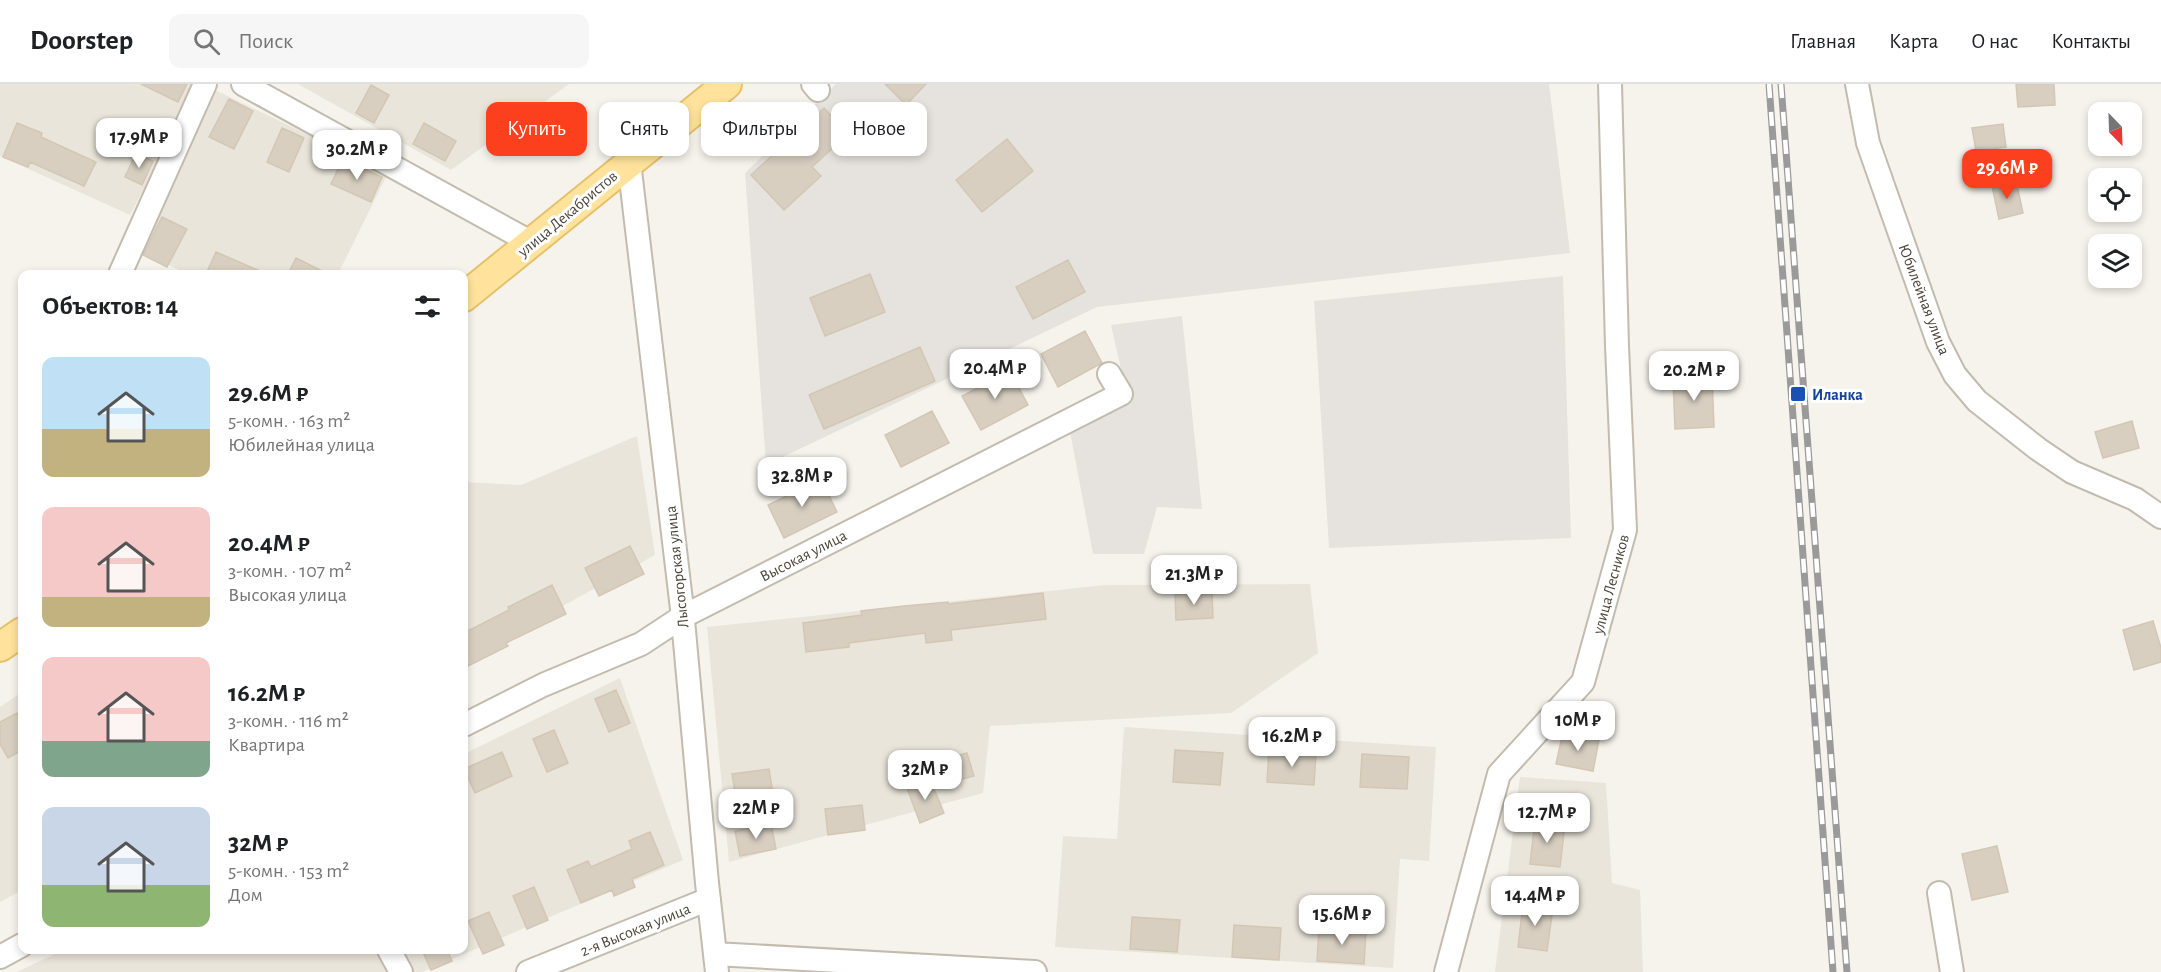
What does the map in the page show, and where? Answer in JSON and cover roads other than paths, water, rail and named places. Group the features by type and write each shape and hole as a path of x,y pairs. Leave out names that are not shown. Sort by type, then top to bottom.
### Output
{"main road":[{"name":"улица Декабристов","path":"468,294 727,84"},
{"path":"0,647 18,635"}],"street":[{"path":"122,270 205,84"},
{"path":"243,84 532,243"},
{"name":"улица Лесников","path":"1446,972 1500,774 1583,682 1625,530 1617,346 1610,84"},
{"name":"Юбилейная улица","path":"1857,84 1868,142 1938,342 1955,375 1977,401 2038,449 2072,472 2135,499 2161,517"},
{"name":"Лысогорская улица","path":"629,162 682,617 716,963"},
{"name":"Высокая улица","path":"468,723 543,685 641,644 682,617 1121,394 1109,374"},
{"path":"1939,893 1952,972"},
{"name":"2-я Высокая улица","path":"528,972 709,899"},
{"path":"0,957 18,947"},
{"path":"391,954 401,972"},
{"path":"716,963 1035,972"}],"railway":[{"path":"1769,84 1833,972"},
{"path":"1781,84 1847,972"}],"place":[{"name":"Иланка","path":"1798,394"}]}
